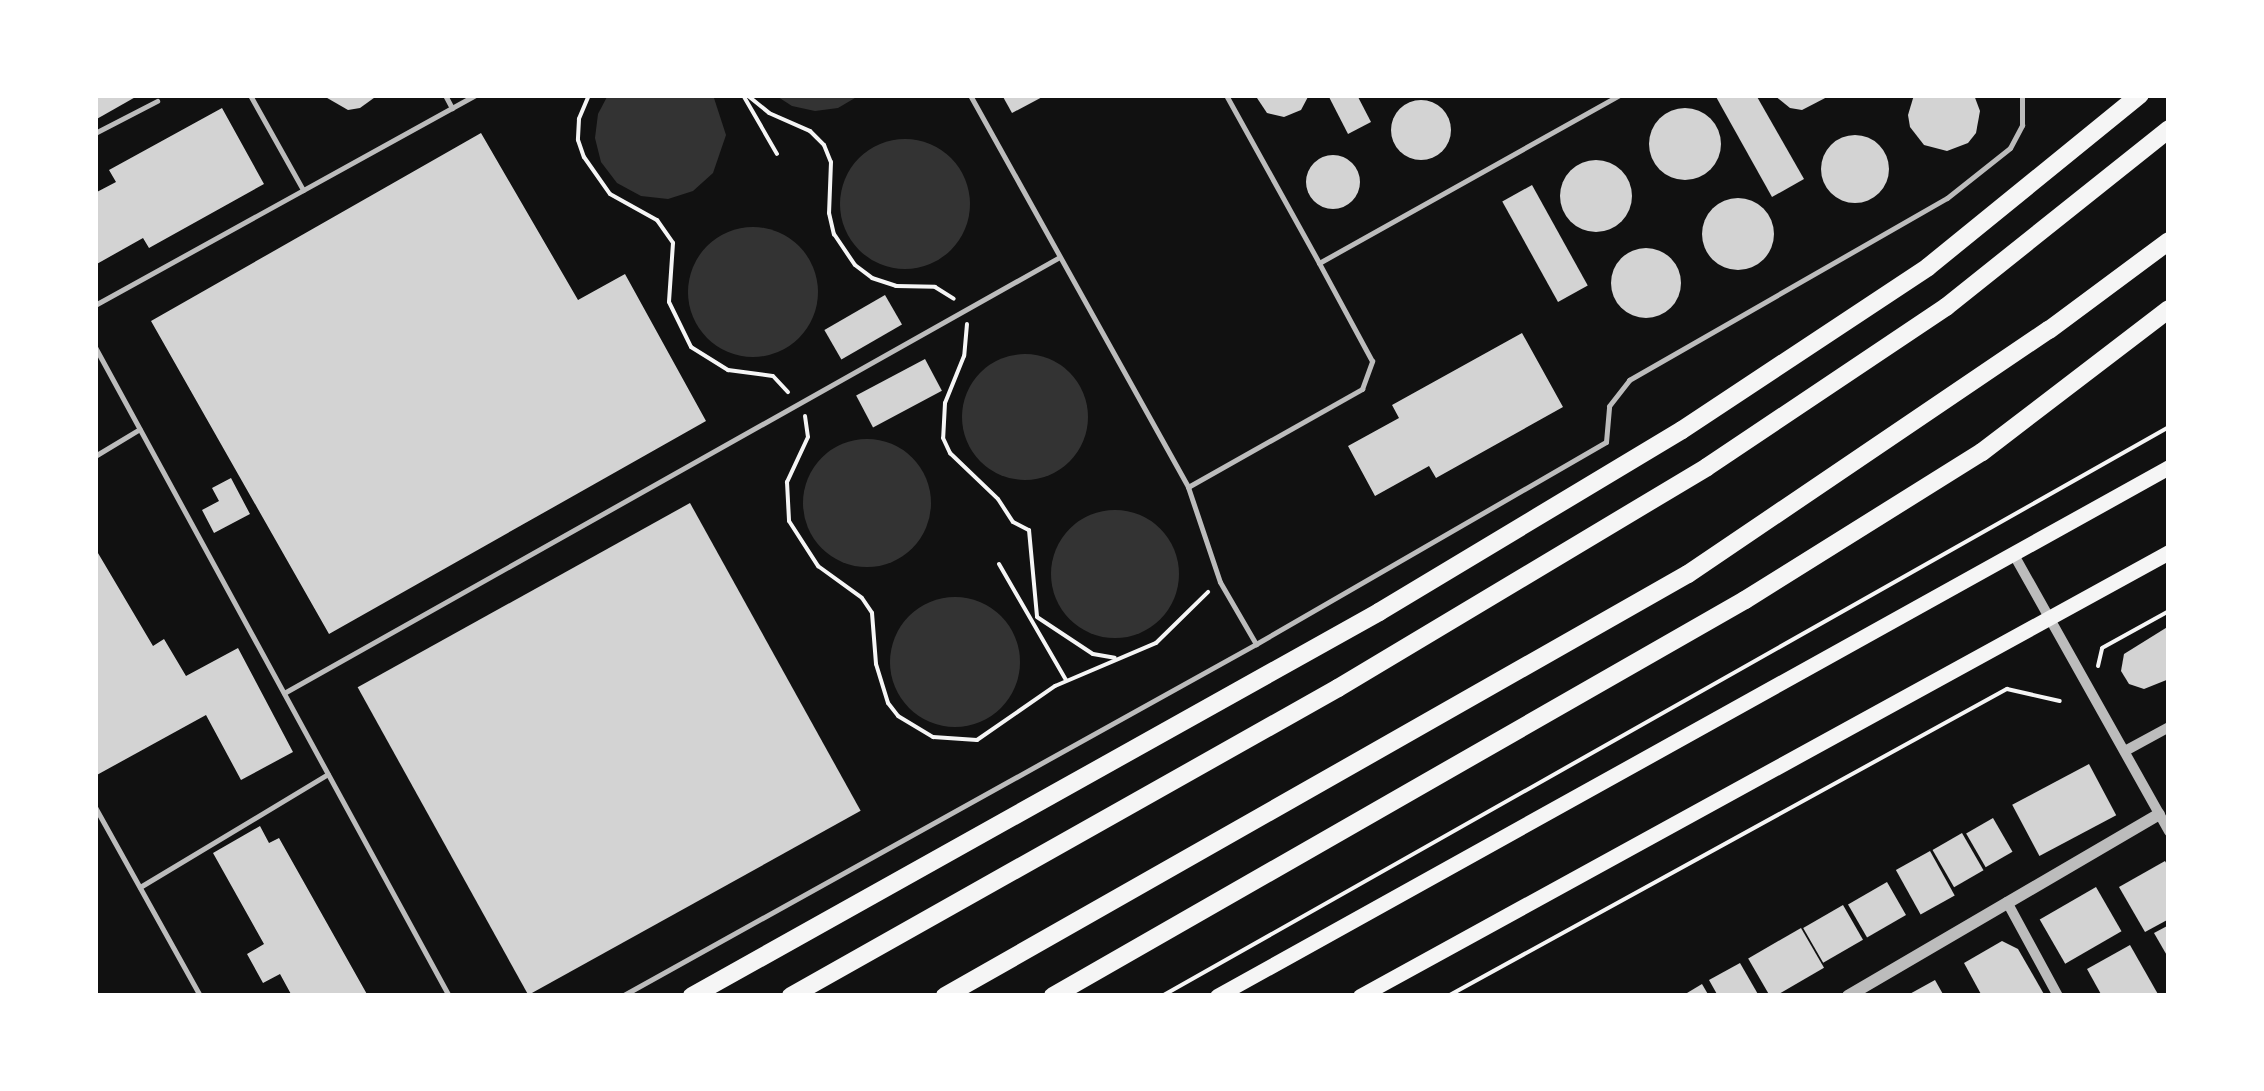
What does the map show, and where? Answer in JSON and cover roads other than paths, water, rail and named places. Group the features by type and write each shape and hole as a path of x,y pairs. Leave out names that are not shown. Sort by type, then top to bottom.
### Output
{"highway":[{"path":"692,996 1379,612 1682,430 1928,267 2140,95"},
{"path":"790,996 1338,688 1707,467 1946,306 2169,129"},
{"path":"945,996 1688,574 2048,330 2169,240"},
{"path":"1052,996 1745,600 1982,452 2169,309"}],"main road":[{"path":"1217,996 2169,468"},
{"path":"1360,996 2169,552"}],"street":[{"path":"2014,555 2169,831"},
{"path":"2125,751 2169,727"},
{"path":"1848,996 2159,814"},
{"path":"2007,902 2058,996"}],"lane":[{"path":"250,95 303,190"},
{"path":"445,95 452,108"},
{"path":"95,305 476,95"},
{"path":"970,95 1188,487 1220,582 1256,644"},
{"path":"1188,487 1362,389 1372,361 1226,95"},
{"path":"1319,263 1619,95"},
{"path":"622,996 1256,644 1606,442 1608,406 1629,380 1948,198 2010,148 2022,125 2022,95"},
{"path":"95,133 157,101"},
{"path":"284,693 1058,258"},
{"path":"95,347 449,996"},
{"path":"95,456 140,429"},
{"path":"140,888 328,774"},
{"path":"95,808 200,996"}]}
